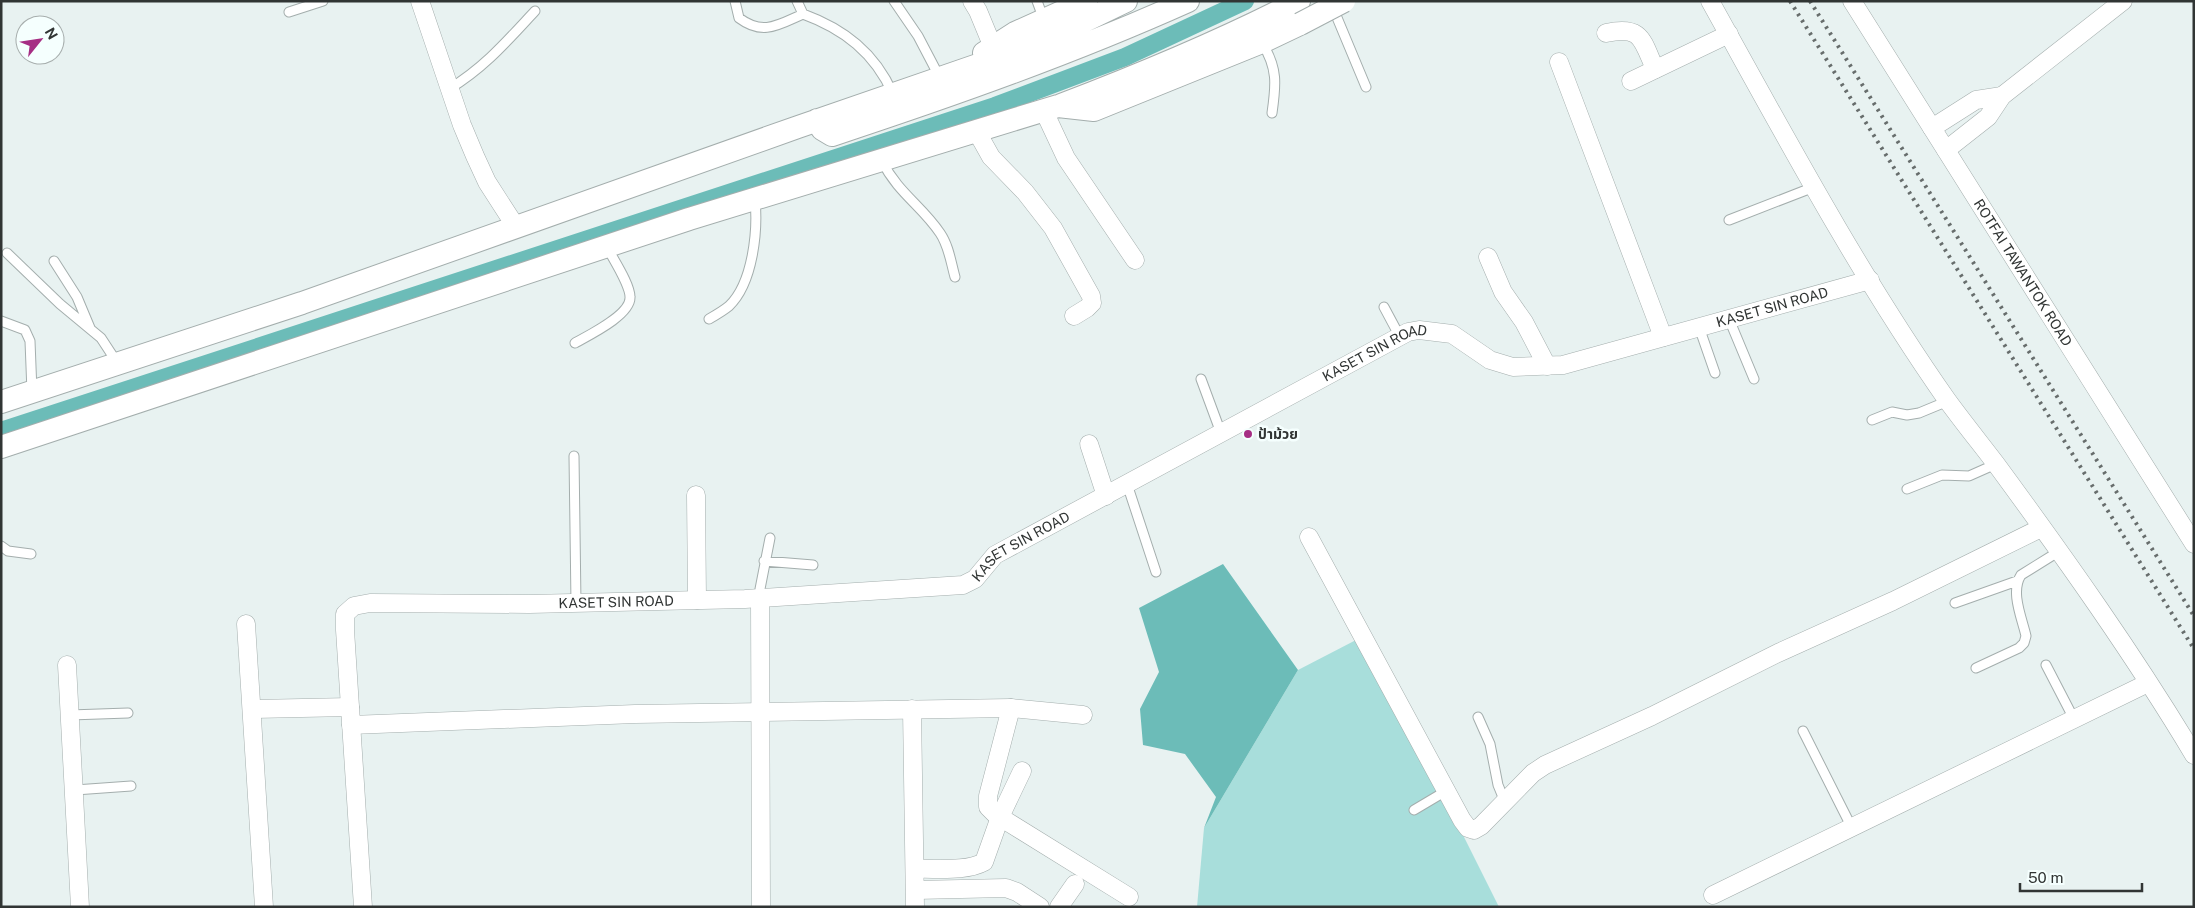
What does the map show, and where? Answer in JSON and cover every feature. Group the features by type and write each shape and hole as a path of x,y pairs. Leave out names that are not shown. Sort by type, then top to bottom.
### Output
{"street":[{"path":"420,1 462,125 487,182 516,227"},
{"path":"972,1 995,52"},
{"path":"1,402 302,303 817,120 967,69 1044,19 1086,1"},
{"path":"1044,19 1126,1"},
{"path":"817,120 822,128 832,135 1004,77 1114,34 1188,1"},
{"path":"1,447 607,246 1051,108 1123,81 1253,24 1299,1"},
{"path":"1710,1 1814,187 1870,280 1948,401 2042,528 2148,683 2194,755"},
{"name":"ROTFAI TAWANTOK ROAD","path":"1852,1 2194,544"},
{"path":"1946,150 1988,117 2002,96 2123,1"},
{"path":"1051,108 1094,110 1262,42 1300,24 1336,3"},
{"path":"1606,33 1624,29 1632,32 1644,43 1655,69"},
{"path":"1631,81 1729,34"},
{"path":"1559,62 1663,337"},
{"path":"1932,128 1976,100 2002,96"},
{"path":"1051,108 1066,158 1135,260"},
{"path":"977,132 991,158 1024,192 1048,221 1092,296 1092,303 1074,316"},
{"path":"1488,257 1503,292 1524,322 1548,366"},
{"name":"KASET SIN ROAD","path":"363,907 345,614 354,606 370,604 576,603 760,598 963,585 975,579 995,555 1399,336 1419,330 1452,334 1490,360 1513,367 1563,365 1870,280"},
{"path":"1089,444 1106,496"},
{"path":"696,495 698,600"},
{"path":"1309,537 1462,820 1468,828 1474,830 1481,826 1533,773 1545,765 1652,716 1778,653 1893,601 2042,528"},
{"path":"760,598 762,712 761,907"},
{"path":"246,624 264,907"},
{"path":"67,665 80,907"},
{"path":"1713,895 1851,826 2148,683"},
{"path":"252,709 350,716 1011,708 1083,715"},
{"path":"1011,708 988,796 988,807 1000,817 1129,898"},
{"path":"912,709 916,898 1006,888 1017,892 1040,907"},
{"path":"916,869 965,867 984,862 1000,817 1022,771"},
{"path":"1059,907 1075,884"}],"lane":[{"path":"289,12 323,1"},
{"path":"735,1 739,18 750,26 769,28 803,14 847,35 870,56 885,76 893,94"},
{"path":"797,1 803,14"},
{"path":"894,1 918,36 940,78"},
{"path":"1336,3 1366,87"},
{"path":"449,88 474,73 494,56 535,11"},
{"path":"1262,42 1271,57 1275,71 1275,93 1272,113"},
{"path":"882,161 898,187 940,232 946,242 955,277"},
{"path":"1729,220 1814,187"},
{"path":"709,319 728,307 738,295 747,278 754,241 756,199"},
{"path":"575,343 616,318 627,308 630,297 607,246"},
{"path":"7,252 60,304 90,328 108,346 118,364"},
{"path":"54,260 77,297 90,328"},
{"path":"1384,308 1399,336"},
{"path":"1729,319 1754,379"},
{"path":"1,321 25,330 30,341 32,392"},
{"path":"1699,327 1716,373"},
{"path":"1201,379 1221,433"},
{"path":"1872,420 1892,412 1906,415 1919,413 1948,401"},
{"path":"574,456 576,603"},
{"path":"1907,489 1942,475 1969,476 1996,464"},
{"path":"1127,484 1156,572"},
{"path":"760,598 764,561 770,538"},
{"path":"1,546 8,551 31,554"},
{"path":"1976,668 2019,648 2024,643 2026,636 2016,591 2017,581 2020,575 2058,552"},
{"path":"764,561 813,565"},
{"path":"1955,602 2017,581"},
{"path":"2046,665 2074,719"},
{"path":"70,715 128,713"},
{"path":"1478,717 1490,744 1498,785 1505,802"},
{"path":"1803,731 1851,826"},
{"path":"75,790 132,786"},
{"path":"1414,810 1446,791"}],"shaded area":[{"path":"1223,564 1298,670 1204,828 1216,797 1185,754 1143,745 1140,709 1159,672 1139,608"},
{"path":"1356,640 1462,833 1499,907 1197,907 1204,828 1298,670"}],"waterway":[{"path":"1,431 995,106 1125,57 1245,1"}],"railway":[{"path":"1790,1 2194,649"},
{"path":"1810,1 2194,616"}],"place":[{"name":"ป้าม้วย","path":"1248,434"}]}
